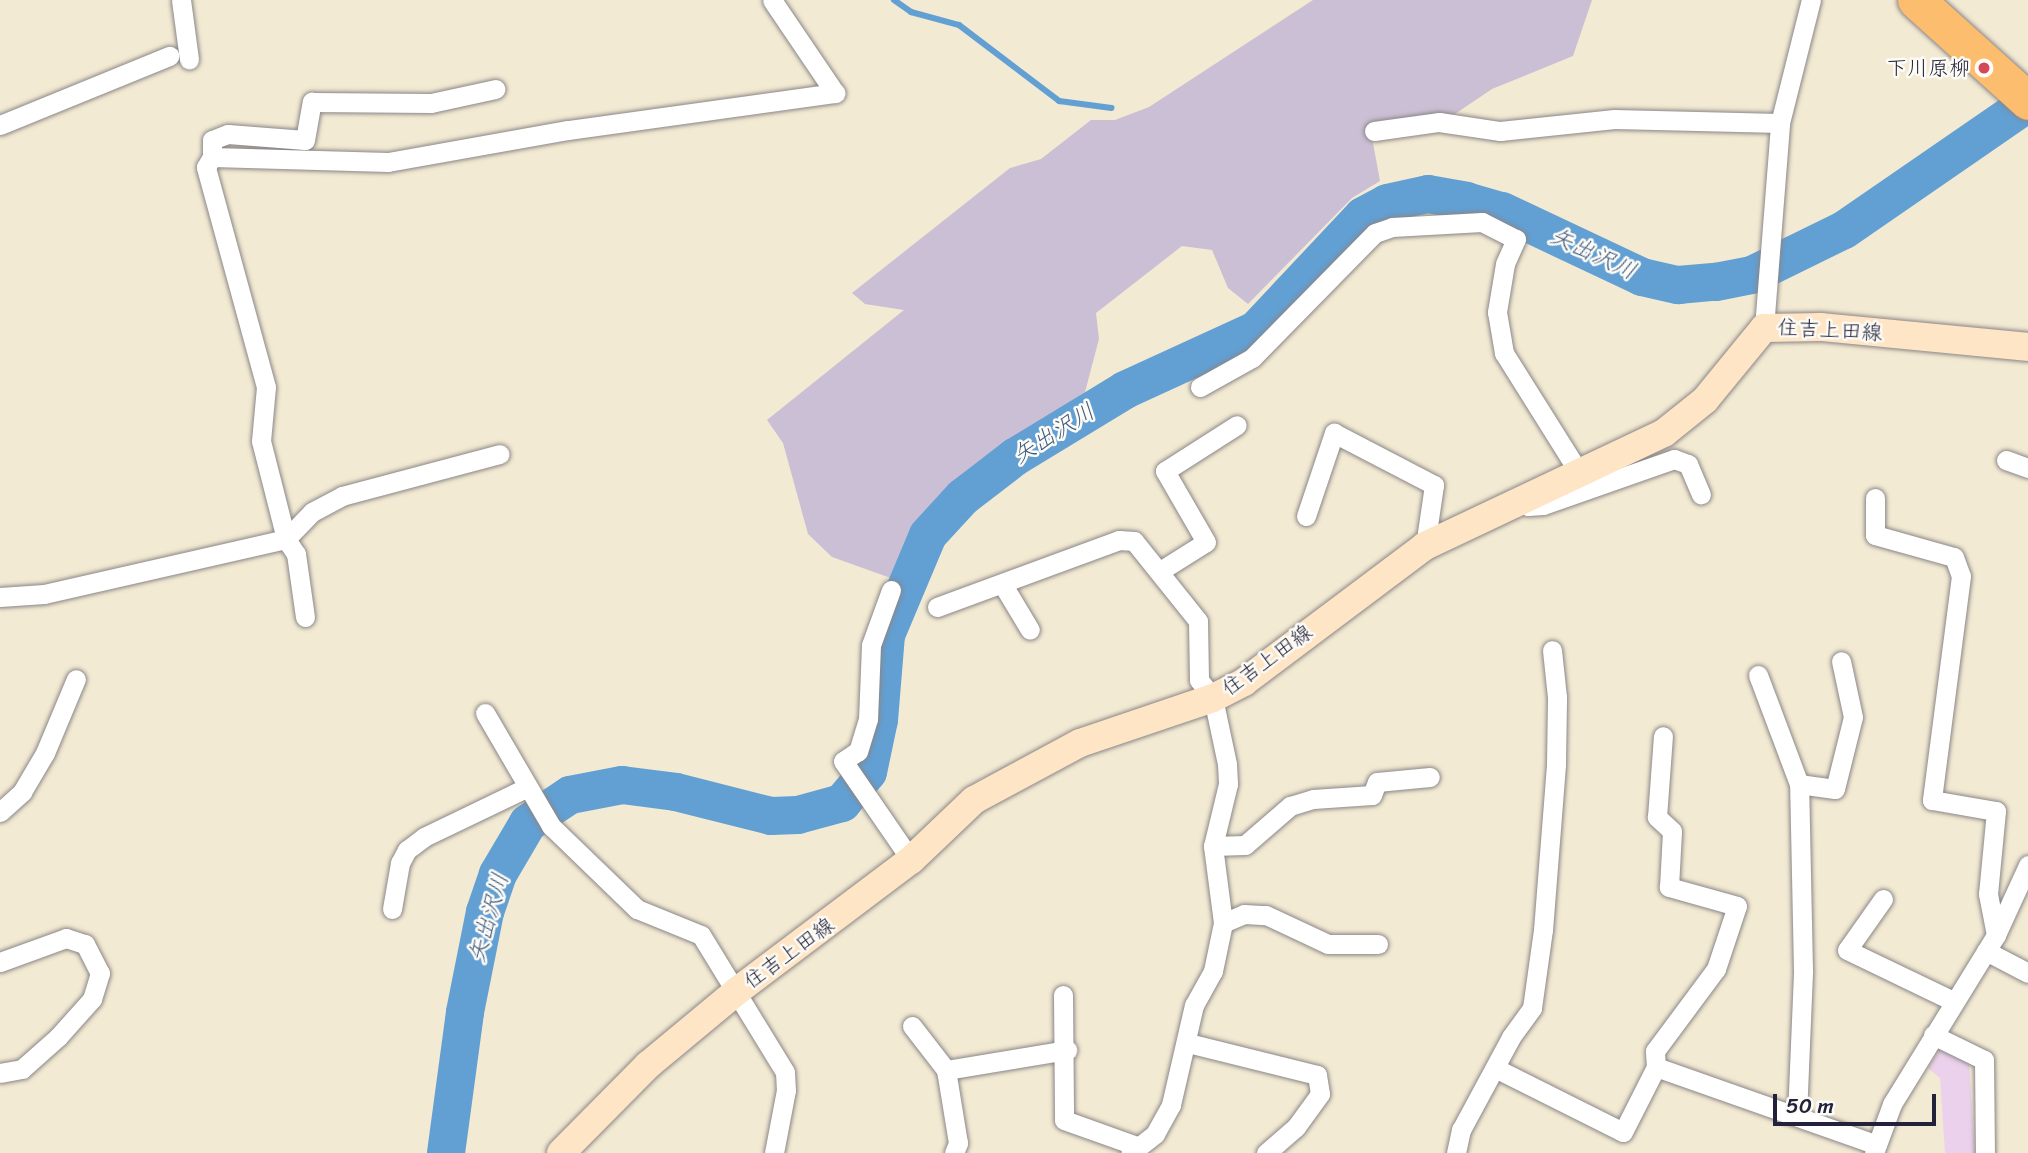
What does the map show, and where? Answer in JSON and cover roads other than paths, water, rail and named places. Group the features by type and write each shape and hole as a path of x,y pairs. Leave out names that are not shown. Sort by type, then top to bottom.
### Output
{"highway":[{"path":"1916,0 2028,101"}],"main road":[{"name":"住吉上田線","path":"561,1153 648,1065 737,991 911,860 974,800 1080,743 1213,698 1244,682 1425,547 1590,470 1685,418 1764,328 1821,327 2028,347"}],"street":[{"path":"181,0 189,59"},
{"path":"212,157 388,162 568,130 835,93 772,0"},
{"path":"1764,328 1780,123 1811,0"},
{"path":"0,125 169,56"},
{"path":"305,617 296,554 286,539 261,441 266,387 206,167 212,157 212,140 228,134 305,140 312,102 431,103 495,89"},
{"path":"1374,131 1439,122 1500,131 1614,119 1780,123"},
{"path":"1200,387 1252,358 1375,233 1392,227 1482,222 1516,239 1505,264 1497,312 1504,353 1590,470 1606,473 1682,460 1701,494"},
{"path":"1160,571 1206,542 1165,471 1237,425"},
{"path":"1306,516 1334,433 1434,485 1425,547"},
{"path":"0,597 44,594 286,539 312,512 342,496 500,454"},
{"path":"2006,460 2028,468"},
{"path":"1524,500 1528,506 1543,505 1650,467"},
{"path":"1875,498 1875,535 1954,557 1961,576 1932,800 1996,811 1987,894 1991,943 2028,972"},
{"path":"937,607 1003,585 1119,540 1134,541 1198,621 1199,680 1213,698 1228,784 1213,846 1223,923 1213,971 1194,1005 1188,1043 1171,1105 1154,1133 1134,1150 1064,1120 1066,1050 1063,995"},
{"path":"1003,585 1030,630"},
{"path":"891,590 871,645 868,719 858,751 843,761 911,860"},
{"path":"1456,1153 1461,1130 1532,1008 1543,930 1556,764 1557,697 1552,650"},
{"path":"1798,784 1835,789 1853,717 1841,661"},
{"path":"1758,675 1798,784 1803,970 1797,1116"},
{"path":"0,812 22,792 45,753 76,679"},
{"path":"485,713 551,826 637,909 701,935 785,1072 786,1090 774,1153"},
{"path":"1495,1068 1623,1132 1656,1067 1655,1051 1716,969 1737,906 1669,887 1672,831 1657,817 1663,736"},
{"path":"1213,846 1245,845 1290,806 1372,795 1377,782 1430,777"},
{"path":"392,909 400,863 407,850 424,837 530,789"},
{"path":"1656,1067 1797,1116 1875,1149 1892,1104 1991,943 2028,865"},
{"path":"1883,899 1847,950 1953,1001"},
{"path":"1223,923 1244,914 1266,915 1328,944 1378,944"},
{"path":"0,962 66,938 85,944 100,973 92,999 58,1037 22,1069 0,1073"},
{"path":"912,1026 946,1070 958,1143 954,1153"},
{"path":"1933,1035 1984,1060 1985,1153"},
{"path":"1188,1043 1317,1076 1320,1094 1296,1127 1266,1153"},
{"path":"946,1070 1066,1050"}],"waterway":[{"path":"894,0 911,12 959,25 1059,101 1112,108"},
{"name":"矢出沢川","path":"446,1153 465,1012 485,912 498,874 528,823 570,795 622,785 676,792 771,816 798,815 842,803 868,772 879,720 886,635 928,535 963,497 1015,457 1125,390 1256,330 1363,216 1387,203 1428,194 1466,201 1502,211 1642,277 1678,285 1716,282 1752,275 1844,230 2028,103"}],"place":[{"name":"下川原柳","path":"1984,68"}]}
